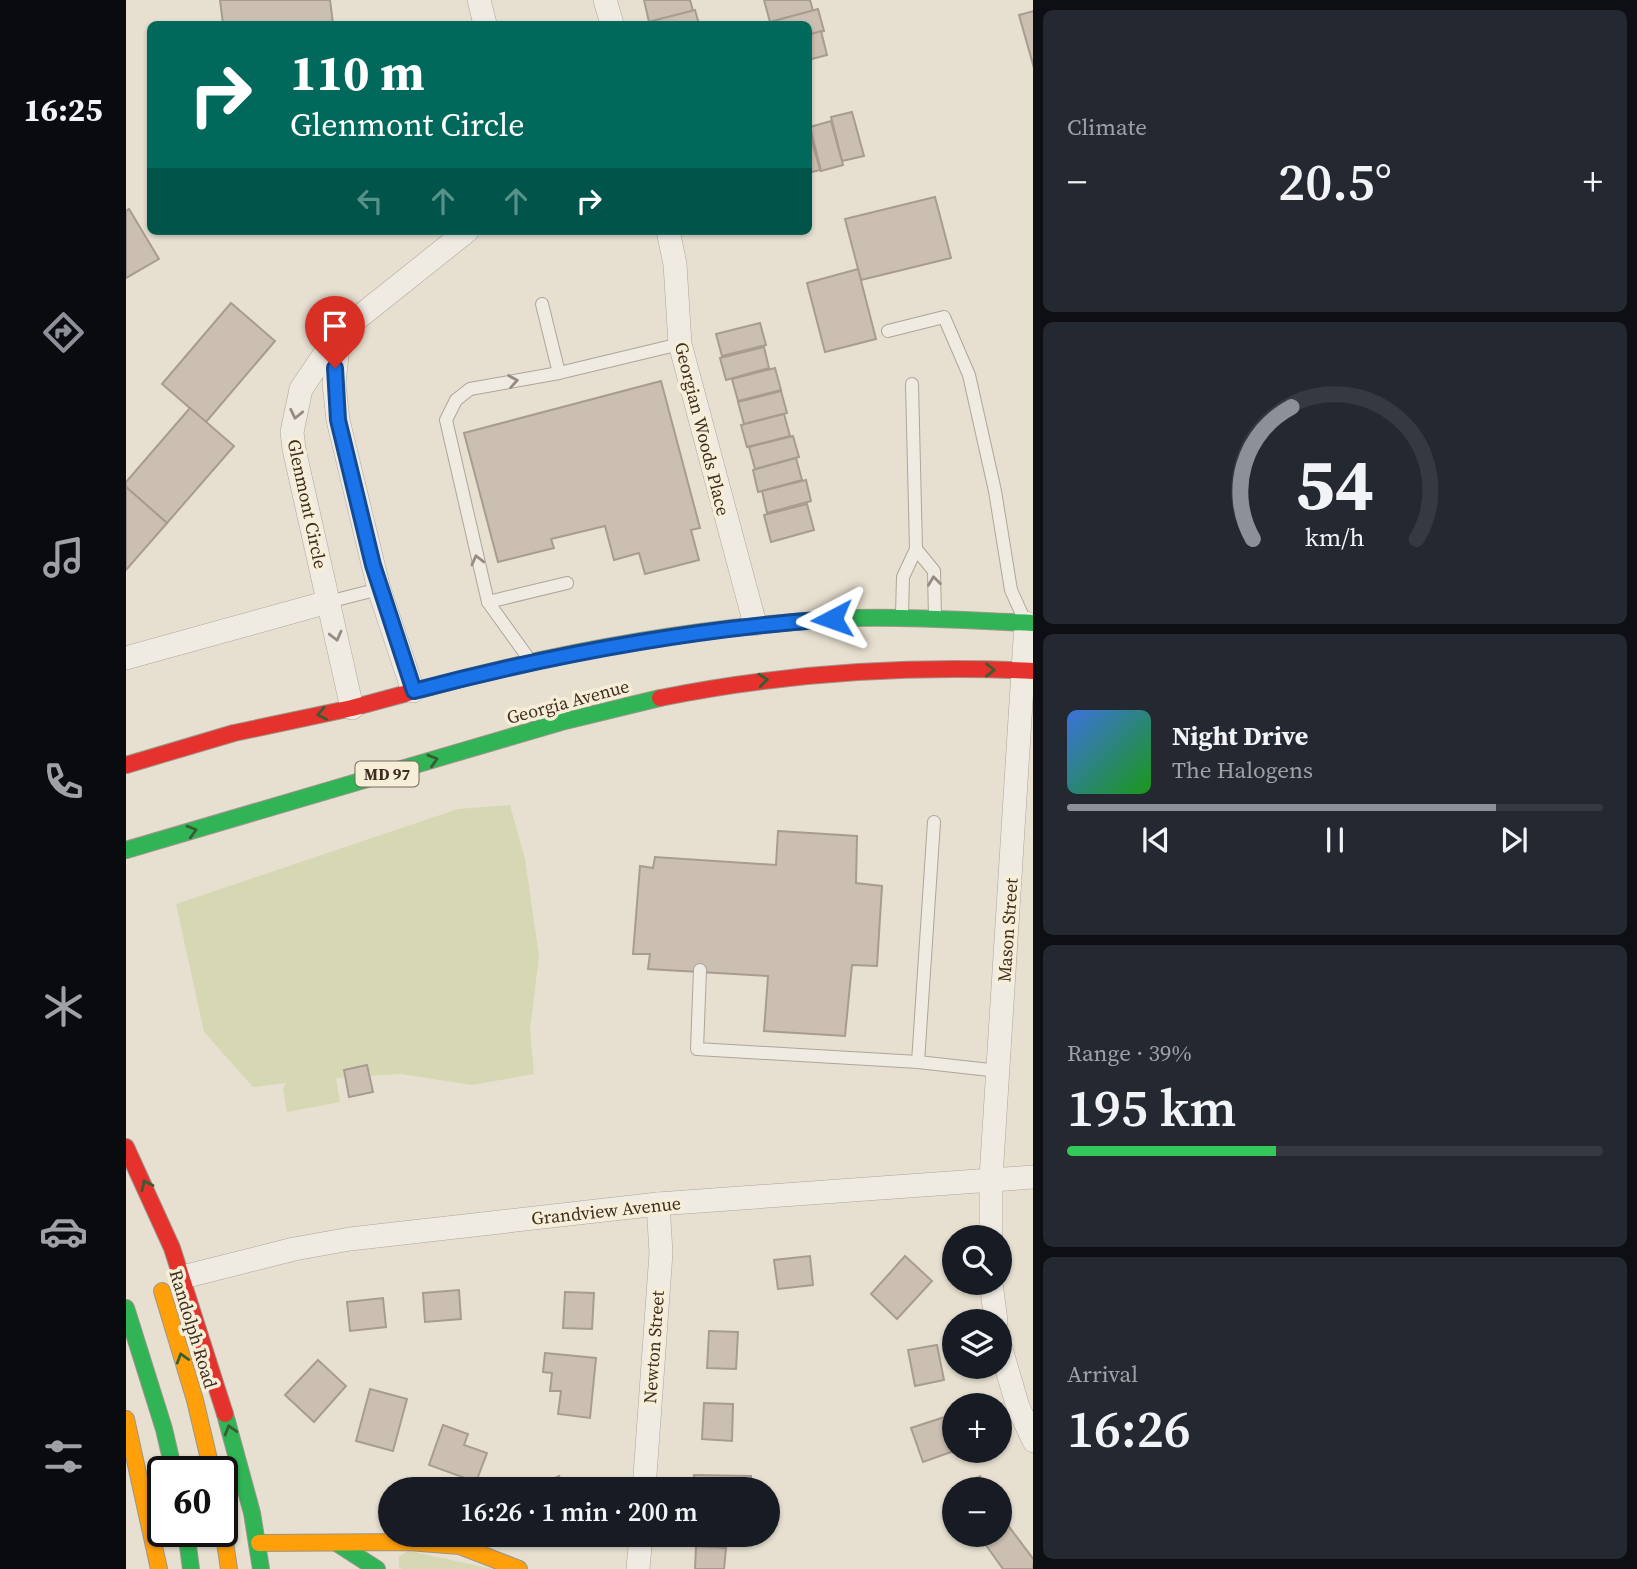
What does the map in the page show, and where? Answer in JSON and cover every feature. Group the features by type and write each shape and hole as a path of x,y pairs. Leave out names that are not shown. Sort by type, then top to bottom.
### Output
{"main road":[{"path":"126,765 234,733 352,708 531,662 640,648 755,624 902,617 1030,623"},
{"name":"Georgia Avenue","path":"126,850 648,694 825,674 900,670 1029,670"},
{"path":"126,1147 164,1224 183,1277 218,1388 259,1543 261,1569"},
{"name":"Randolph Road","path":"156,1275 195,1400 208,1456"},
{"path":"126,1308 170,1456"},
{"path":"126,1419 137,1507 159,1569"},
{"path":"259,1543 408,1542 460,1546 519,1569"},
{"path":"338,1544 377,1569"},
{"path":"188,1547 191,1569"},
{"path":"226,1547 229,1569"}],"street":[{"path":"479,0 484,21"},
{"path":"605,0 611,21"},
{"name":"Glenmont Circle","path":"352,708 292,432 301,389 339,333 462,235"},
{"name":"Georgian Woods Place","path":"669,235 675,264 680,344 755,624"},
{"path":"339,333 334,384 338,420 379,589 414,691"},
{"path":"126,659 328,602"},
{"name":"Mason Street","path":"990,1225 991,1178 1029,670 1030,623"},
{"name":"Grandview Avenue","path":"183,1277 322,1244 657,1204 1033,1177"},
{"name":"Newton Street","path":"645,1477 661,1253 657,1204"},
{"path":"1010,1379 1018,1407 1033,1441"},
{"path":"638,1569 639,1547"}],"lane":[{"path":"542,304 559,373"},
{"path":"888,331 944,317 969,375 995,491 1011,590 1030,623"},
{"path":"531,662 488,602 446,420 456,400 470,389 559,373 680,344"},
{"path":"902,617 903,578 916,549 912,384"},
{"path":"916,549 934,571 935,618"},
{"path":"488,602 567,583"},
{"path":"328,602 379,589"},
{"path":"918,1062 934,822"},
{"path":"699,970 697,1049 918,1062 999,1071"}],"green space":[{"path":"510,805 525,859 539,956 530,1030 534,1074 472,1085 401,1074 336,1078 340,1102 287,1112 283,1089 286,1083 253,1087 204,1032 176,904 458,809"},
{"path":"409,1551 493,1569 402,1569 399,1567 399,1556"}],"building":[{"path":"220,0 330,0 333,21 223,21"},
{"path":"644,0 690,0 693,11 649,21"},
{"path":"764,0 810,0 813,11 770,21"},
{"path":"818,9 824,31 812,34 812,21 774,21"},
{"path":"695,10 698,21 652,21"},
{"path":"1033,11 1033,64 1019,15"},
{"path":"821,31 827,55 812,59 812,34"},
{"path":"852,112 864,156 842,161 831,117"},
{"path":"831,121 843,165 821,171 812,126"},
{"path":"812,141 820,170 812,172"},
{"path":"935,197 951,258 861,280 845,219"},
{"path":"129,209 159,259 126,278 126,211"},
{"path":"858,269 876,339 825,352 807,283"},
{"path":"231,303 275,341 206,422 162,384"},
{"path":"760,323 766,345 722,356 716,334"},
{"path":"764,347 769,368 726,380 720,358"},
{"path":"775,368 781,390 738,401 732,379"},
{"path":"661,381 700,528 691,530 699,560 645,574 639,553 614,560 605,526 551,539 554,548 498,562 464,433"},
{"path":"781,391 787,413 744,424 738,402"},
{"path":"190,408 234,446 167,523 126,487 126,482"},
{"path":"784,414 790,436 747,447 741,425"},
{"path":"793,436 799,457 755,469 749,447"},
{"path":"796,458 802,480 758,492 753,470"},
{"path":"806,480 811,501 767,513 762,491"},
{"path":"126,487 167,523 126,570"},
{"path":"807,504 814,530 771,542 764,515"},
{"path":"778,831 857,836 856,883 882,886 877,966 852,965 845,1036 764,1031 768,976 648,969 650,954 633,954 640,866 653,868 655,857 776,865"},
{"path":"367,1065 373,1092 349,1097 344,1070"},
{"path":"810,1256 813,1285 778,1289 774,1260"},
{"path":"905,1256 932,1281 897,1319 871,1294"},
{"path":"459,1290 461,1319 425,1322 423,1293"},
{"path":"565,1292 594,1293 592,1329 563,1328"},
{"path":"383,1298 386,1327 350,1331 347,1302"},
{"path":"709,1331 738,1332 736,1369 707,1368"},
{"path":"937,1345 944,1380 915,1386 908,1350"},
{"path":"545,1353 596,1358 590,1418 558,1414 561,1391 550,1391 552,1373 543,1372"},
{"path":"318,1360 346,1386 314,1422 285,1395"},
{"path":"370,1389 407,1399 393,1451 356,1441"},
{"path":"704,1403 733,1404 732,1441 702,1439"},
{"path":"942,1418 942,1455 923,1462 911,1428"},
{"path":"443,1425 468,1434 464,1445 487,1453 478,1477 462,1477 429,1465"},
{"path":"694,1475 751,1476 751,1477"},
{"path":"1012,1531 1033,1559 1033,1569 1003,1569 987,1547 1012,1547"},
{"path":"696,1547 726,1548 724,1569 695,1569"}],"traffic: fast":[{"path":"430,687 534,662 640,641 800,621 921,618 1033,623"},
{"path":"126,850 561,722 660,698"},
{"path":"126,1308 170,1456"},
{"path":"225,1414 252,1513 261,1569"},
{"path":"338,1544 377,1569"},
{"path":"188,1547 191,1569"}],"traffic: slow":[{"path":"162,1291 195,1400 208,1456"},
{"path":"126,1419 159,1569"},
{"path":"259,1543 408,1542 460,1546 519,1569"},
{"path":"226,1547 229,1569"}],"traffic: jam":[{"path":"660,698 753,682 846,673 940,669 1033,671"},
{"path":"126,765 234,733 352,708 430,687"},
{"path":"126,1147 172,1248 225,1414"}],"route":[{"path":"335,368 338,420 373,565 414,691 500,668 650,640 755,624 832,619"}]}
